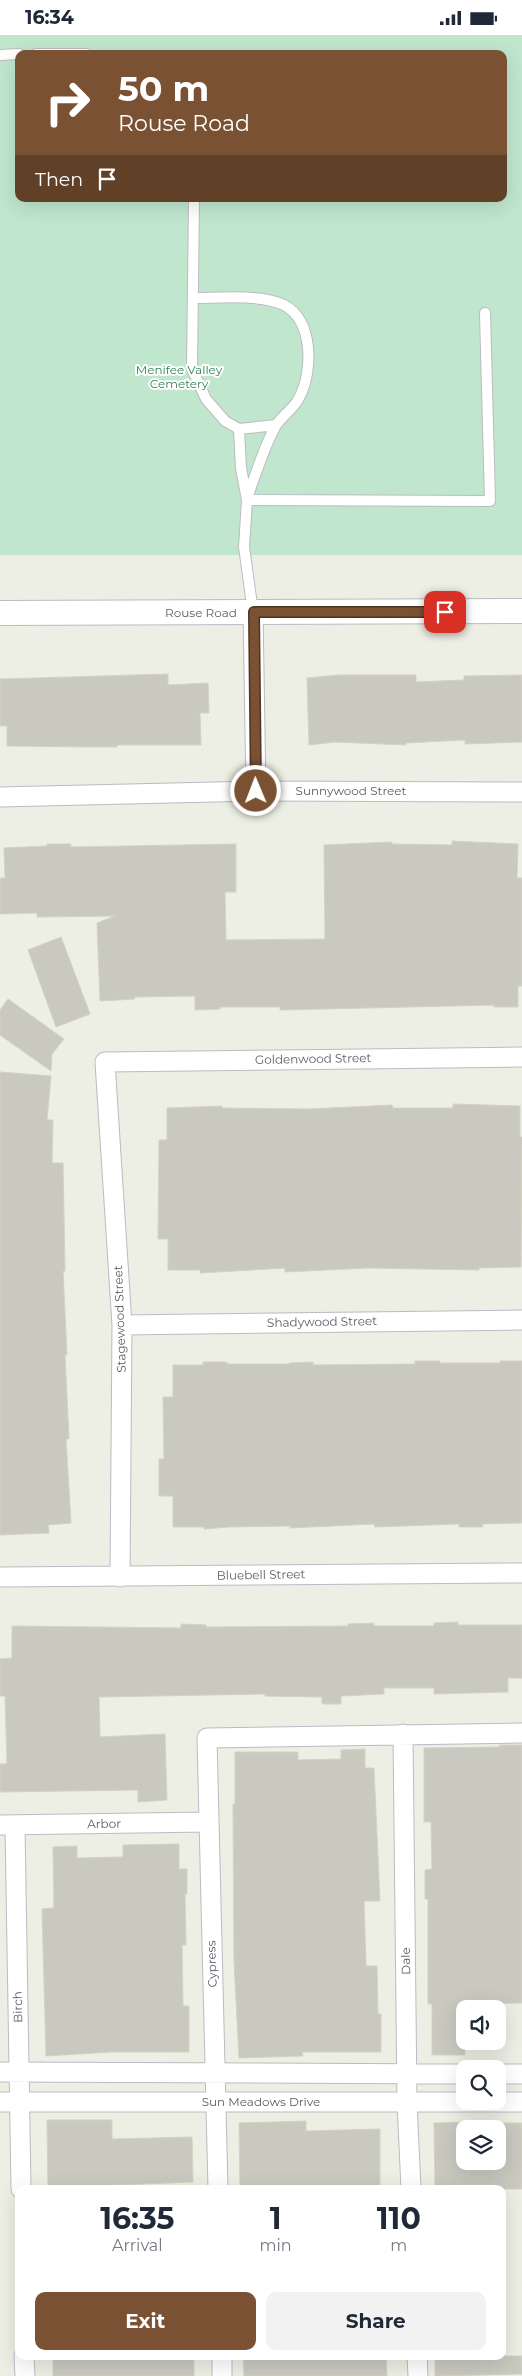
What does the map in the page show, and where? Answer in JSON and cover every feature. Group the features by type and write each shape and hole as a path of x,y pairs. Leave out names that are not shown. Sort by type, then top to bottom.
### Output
{"street":[{"name":"Rouse Road","path":"0,613 522,611"},
{"path":"254,612 256,791"},
{"name":"Sunnywood Street","path":"0,797 256,791 522,792"},
{"name":"Goldenwood Street","path":"105,1062 522,1057"},
{"name":"Stagewood Street","path":"105,1062 122,1325 120,1577"},
{"name":"Shadywood Street","path":"122,1325 522,1320"},
{"name":"Bluebell Street","path":"0,1577 522,1573"},
{"path":"403,1734 522,1733"},
{"name":"Cypress","path":"218,2185 207,1738 403,1734"},
{"name":"Dale","path":"403,1734 407,2102 411,2185"},
{"name":"Arbor","path":"8,1825 208,1822"},
{"name":"Birch","path":"8,1825 19,2072 21,2185"},
{"path":"0,2072 456,2074"},
{"path":"506,2074 522,2074"},
{"name":"Sun Meadows Drive","path":"0,2101 522,2102"},
{"path":"24,2360 25,2376"},
{"path":"222,2360 222,2376"},
{"path":"417,2360 418,2376"}],"lane":[{"path":"0,55 15,55"},
{"path":"194,202 192,369 206,399 225,421 239,429 276,425"},
{"path":"193,298 252,298 284,305 300,319 309,352 308,379 299,400 276,425 262,457 247,500"},
{"path":"247,500 490,501 485,313"},
{"path":"239,429 241,468 247,500 244,547 254,612"}],"green space":[{"name":"Menifee Valley Cemetery","path":"0,35 522,35 522,555 0,555"}],"building":[{"path":"168,674 168,685 208,683 209,713 200,713 201,745 117,745 117,747 7,746 7,726 0,726 0,679"},
{"path":"339,675 416,675 416,682 464,680 464,676 522,675 522,742 465,744 465,740 406,743 406,745 335,742 309,745 307,678"},
{"path":"452,841 518,844 517,878 522,878 522,986 518,986 518,1007 494,1007 494,1005 280,1010 280,1007 220,1007 220,1009 195,1010 195,996 134,997 135,999 100,1001 97,923 115,916 37,917 37,913 0,914 0,878 5,878 4,848 47,846 47,844 71,844 71,847 236,844 236,892 225,892 226,940 325,939 324,845 392,842 392,844 452,845"},
{"path":"61,937 90,1014 56,1027 28,950"},
{"path":"8,999 64,1039 52,1054 51,1071 0,1035 0,1010"},
{"path":"0,1072 51,1076 47,1120 53,1120 52,1163 63,1163 65,1271 63,1271 69,1439 66,1439 71,1523 48,1525 49,1533 0,1535"},
{"path":"453,1104 520,1106 520,1137 522,1137 521,1267 479,1268 479,1270 368,1268 285,1272 285,1268 200,1273 200,1270 168,1270 168,1239 158,1239 159,1140 167,1140 167,1108 222,1106 222,1108 309,1109 392,1105 393,1108 453,1108"},
{"path":"415,1361 500,1363 500,1361 522,1361 522,1523 482,1524 483,1527 459,1527 459,1524 375,1527 374,1524 290,1528 290,1526 204,1529 204,1527 173,1527 173,1496 159,1496 159,1459 164,1459 163,1397 173,1397 173,1365 203,1365 203,1362 289,1364 313,1362 313,1365 415,1364"},
{"path":"458,1622 458,1625 522,1625 522,1678 508,1678 508,1692 434,1694 434,1688 384,1688 384,1694 341,1696 341,1704 322,1704 322,1697 265,1696 265,1694 99,1697 100,1737 165,1734 167,1800 138,1802 138,1790 0,1792 0,1764 7,1764 5,1696 0,1696 0,1659 12,1658 12,1626 181,1628 181,1624 206,1625 206,1627 348,1626 348,1624 374,1623 374,1626 434,1626 434,1623"},
{"path":"499,1745 522,1745 522,2003 506,2003 506,2000 456,2000 456,2050 465,2050 465,2055 432,2055 432,2004 428,2004 428,1899 425,1899 425,1870 432,1869 431,1822 424,1822 424,1748 500,1747"},
{"path":"365,1749 365,1768 374,1768 380,1901 364,1901 366,1966 377,1966 378,2014 381,2014 381,2052 302,2052 303,2056 239,2058 234,1962 233,1804 235,1804 235,1752 298,1752 298,1760 341,1759 341,1750"},
{"path":"179,1844 179,1869 187,1869 187,1894 185,1894 186,1945 182,1945 183,2006 189,2006 189,2052 111,2052 46,2056 42,1909 54,1908 53,1847 77,1846 77,1858 123,1857 123,1845"},
{"path":"47,2120 112,2120 112,2139 192,2137 193,2182 48,2185"},
{"path":"306,2121 306,2131 380,2129 380,2185 240,2185 239,2123"},
{"path":"456,2122 456,2170 506,2170 506,2123 522,2123 522,2189 506,2189 506,2185 435,2185 434,2123"},
{"path":"506,2356 522,2356 522,2374 435,2376 435,2360 506,2360"},
{"path":"53,2360 194,2360 194,2376 53,2376"},
{"path":"243,2360 386,2360 387,2376 244,2376"}],"route":[{"path":"256,791 254,612 445,612"}]}
